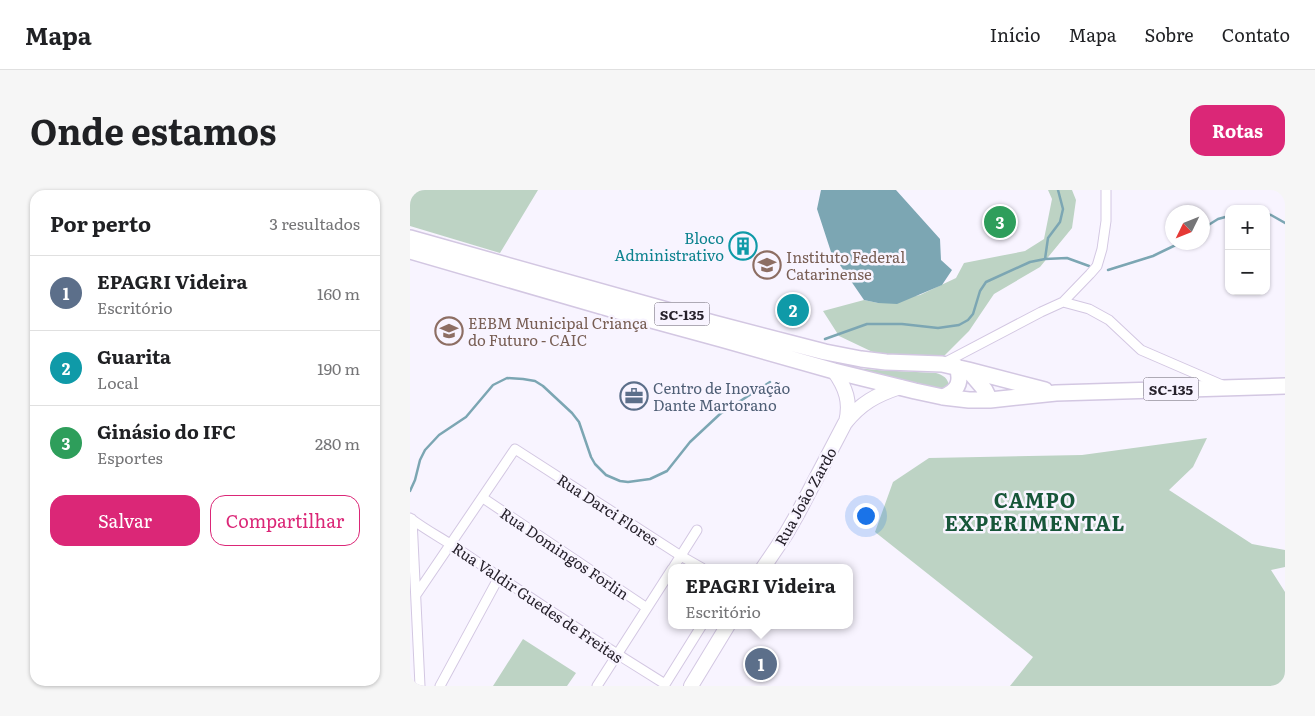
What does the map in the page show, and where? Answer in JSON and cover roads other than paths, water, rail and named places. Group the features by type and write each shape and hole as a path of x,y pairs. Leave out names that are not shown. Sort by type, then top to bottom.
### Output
{"main road":[{"name":"SC-135","path":"410,238 694,318 825,352 878,361 942,364 1056,393"},
{"name":"SC-135","path":"410,251 834,371 943,396 969,400 990,400 1056,393 1285,386"},
{"path":"943,396 950,394 956,389 963,368 985,390 990,400"},
{"name":"Rua João Zardo","path":"766,564 794,520 845,423 848,414 848,399 843,384 834,371"},
{"name":"Rua João Zardo","path":"845,423 865,402 881,393 900,387"},
{"path":"691,686 726,629"}],"street":[{"path":"942,364 1063,302 1097,266 1102,249 1106,221 1106,190"},
{"path":"1063,302 1089,308 1109,320 1141,350 1226,387"},
{"path":"963,368 986,342"},
{"name":"Rua Darci Flores","path":"482,498 515,449 695,564"},
{"path":"416,595 482,498"},
{"name":"Rua Domingos Forlin","path":"482,498 647,608"},
{"path":"411,519 420,686"},
{"name":"Rua Valdir Guedes de Freitas","path":"411,519 452,544 664,685"},
{"path":"676,564 697,530"},
{"path":"597,686 668,576"},
{"path":"440,686 499,577"},
{"path":"664,685 699,629"}],"water":[{"path":"821,190 896,190 940,239 941,260 952,270 942,285 897,304 864,300 831,252 817,209"}],"waterway":[{"path":"825,339 867,324 902,324 938,328 959,325 968,320 973,314 980,291 986,282 1030,262 1045,259 1048,238 1060,222 1063,209 1058,190"},
{"path":"1270,215 1285,223"},
{"path":"1210,224 1225,217"},
{"path":"1108,270 1153,256 1165,250"},
{"path":"1045,259 1067,258 1089,266"},
{"path":"410,491 425,450 439,435 466,417 493,385 507,378 535,381 543,386 579,422 595,464 606,475 628,482 650,479 667,471 690,442 720,414 770,382"}],"place":[{"name":"Ginásio do IFC","path":"1000,222"},
{"name":"Bloco Administrativo","path":"743,246"},
{"name":"Instituto Federal Catarinense","path":"767,265"},
{"name":"Guarita","path":"793,310"},
{"name":"EEBM Municipal Criança do Futuro - CAIC","path":"449,331"},
{"name":"Centro de Inovação Dante Martorano","path":"634,396"},
{"name":"EPAGRI Videira","path":"761,664"}],"district":[{"name":"CAMPO EXPERIMENTAL","path":"1035,510"}]}
